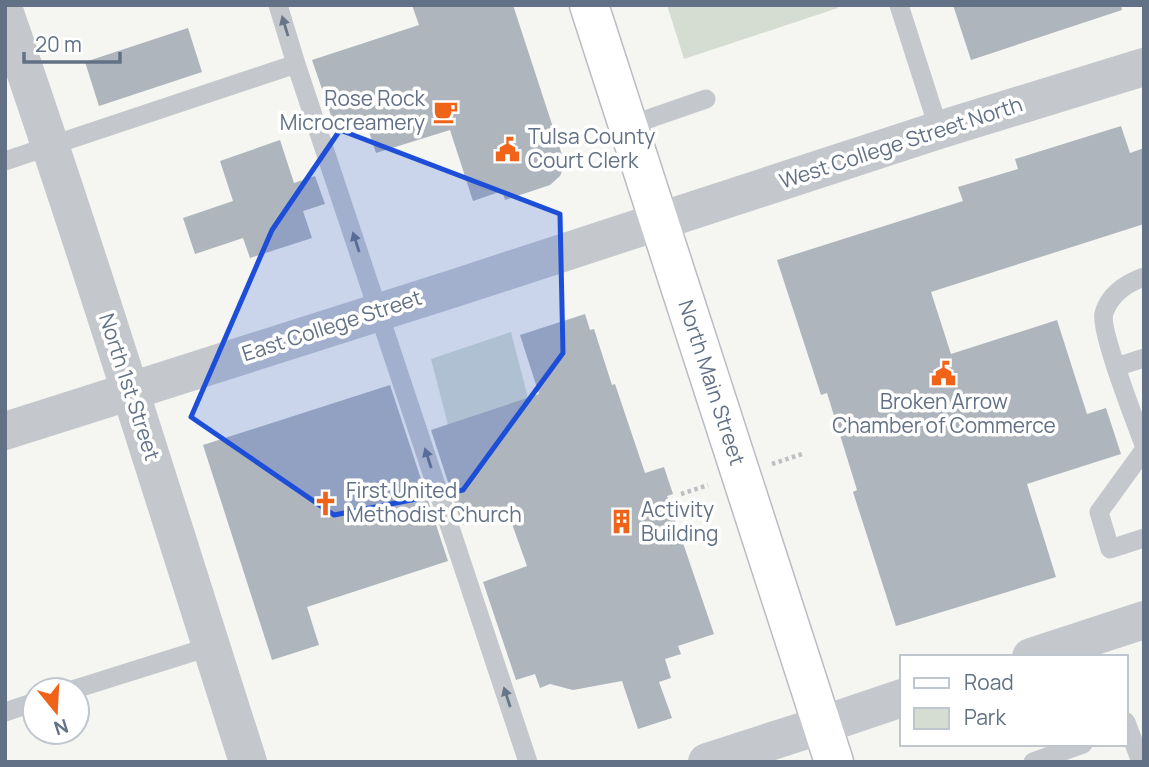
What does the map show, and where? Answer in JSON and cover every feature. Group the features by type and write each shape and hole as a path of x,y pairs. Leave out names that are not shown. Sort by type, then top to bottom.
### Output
{"main road":[{"name":"North Main Street","path":"589,5 834,762"}],"street":[{"name":"North 1st Street","path":"5,13 130,390 248,762"},
{"name":"West College Street North","path":"659,221 1144,67"},
{"name":"East College Street","path":"5,431 659,221"},
{"path":"1044,655 1101,646 1144,620"},
{"path":"707,762 900,699"}],"lane":[{"path":"278,5 528,762"},
{"path":"899,5 939,130"},
{"path":"5,161 296,64"},
{"path":"628,126 706,99"},
{"path":"1144,277 1129,282 1113,296 1103,314 1116,367 1144,447 1099,512 1110,549 1144,538"},
{"path":"1116,367 1144,358"},
{"path":"91,684 212,646"},
{"path":"1128,730 1140,762"},
{"path":"1033,762 1077,746"}],"path":[{"path":"769,465 805,453"},
{"path":"681,494 712,483"}],"highlighted area":[{"path":"340,130 560,214 563,353 463,490 334,515 191,417 272,230"}],"green space":[{"path":"667,5 837,5 838,8 684,59"},
{"path":"511,332 528,398 448,425 431,359"}],"building":[{"path":"412,5 513,5 565,164 560,176 550,185 505,200 502,191 473,201 450,130 376,153 364,117 335,127 312,60 419,25"},
{"path":"953,5 1121,5 1122,10 971,60"},
{"path":"188,28 202,72 99,106 85,62"},
{"name":"Broken Arrow Chamber of Commerce","path":"1121,126 1130,153 1144,148 1144,224 931,292 951,354 1057,320 1087,414 1106,408 1121,454 1027,484 1056,577 896,626 853,492 857,490 827,393 821,395 777,260 963,201 958,187 1018,169 1015,159"},
{"path":"280,140 294,183 315,176 325,204 303,211 312,238 250,258 243,238 195,254 183,218 233,201 220,161"},
{"name":"Activity Building","path":"585,314 590,330 594,329 612,385 615,384 645,473 664,467 673,494 667,496 714,634 678,646 681,654 665,659 671,678 659,682 672,718 638,729 622,681 573,690 550,684 540,688 535,674 516,680 483,582 527,566 507,510 462,525 431,430 539,394 520,335"},
{"name":"First United Methodist Church","path":"390,385 448,561 307,607 319,645 272,660 203,445"}],"place":[{"name":"Rose Rock Microcreamery","path":"445,111"},
{"name":"Tulsa County Court Clerk","path":"508,149"},
{"name":"Broken Arrow Chamber of Commerce","path":"944,373"},
{"name":"First United Methodist Church","path":"326,503"},
{"name":"Activity Building","path":"621,522"}]}
